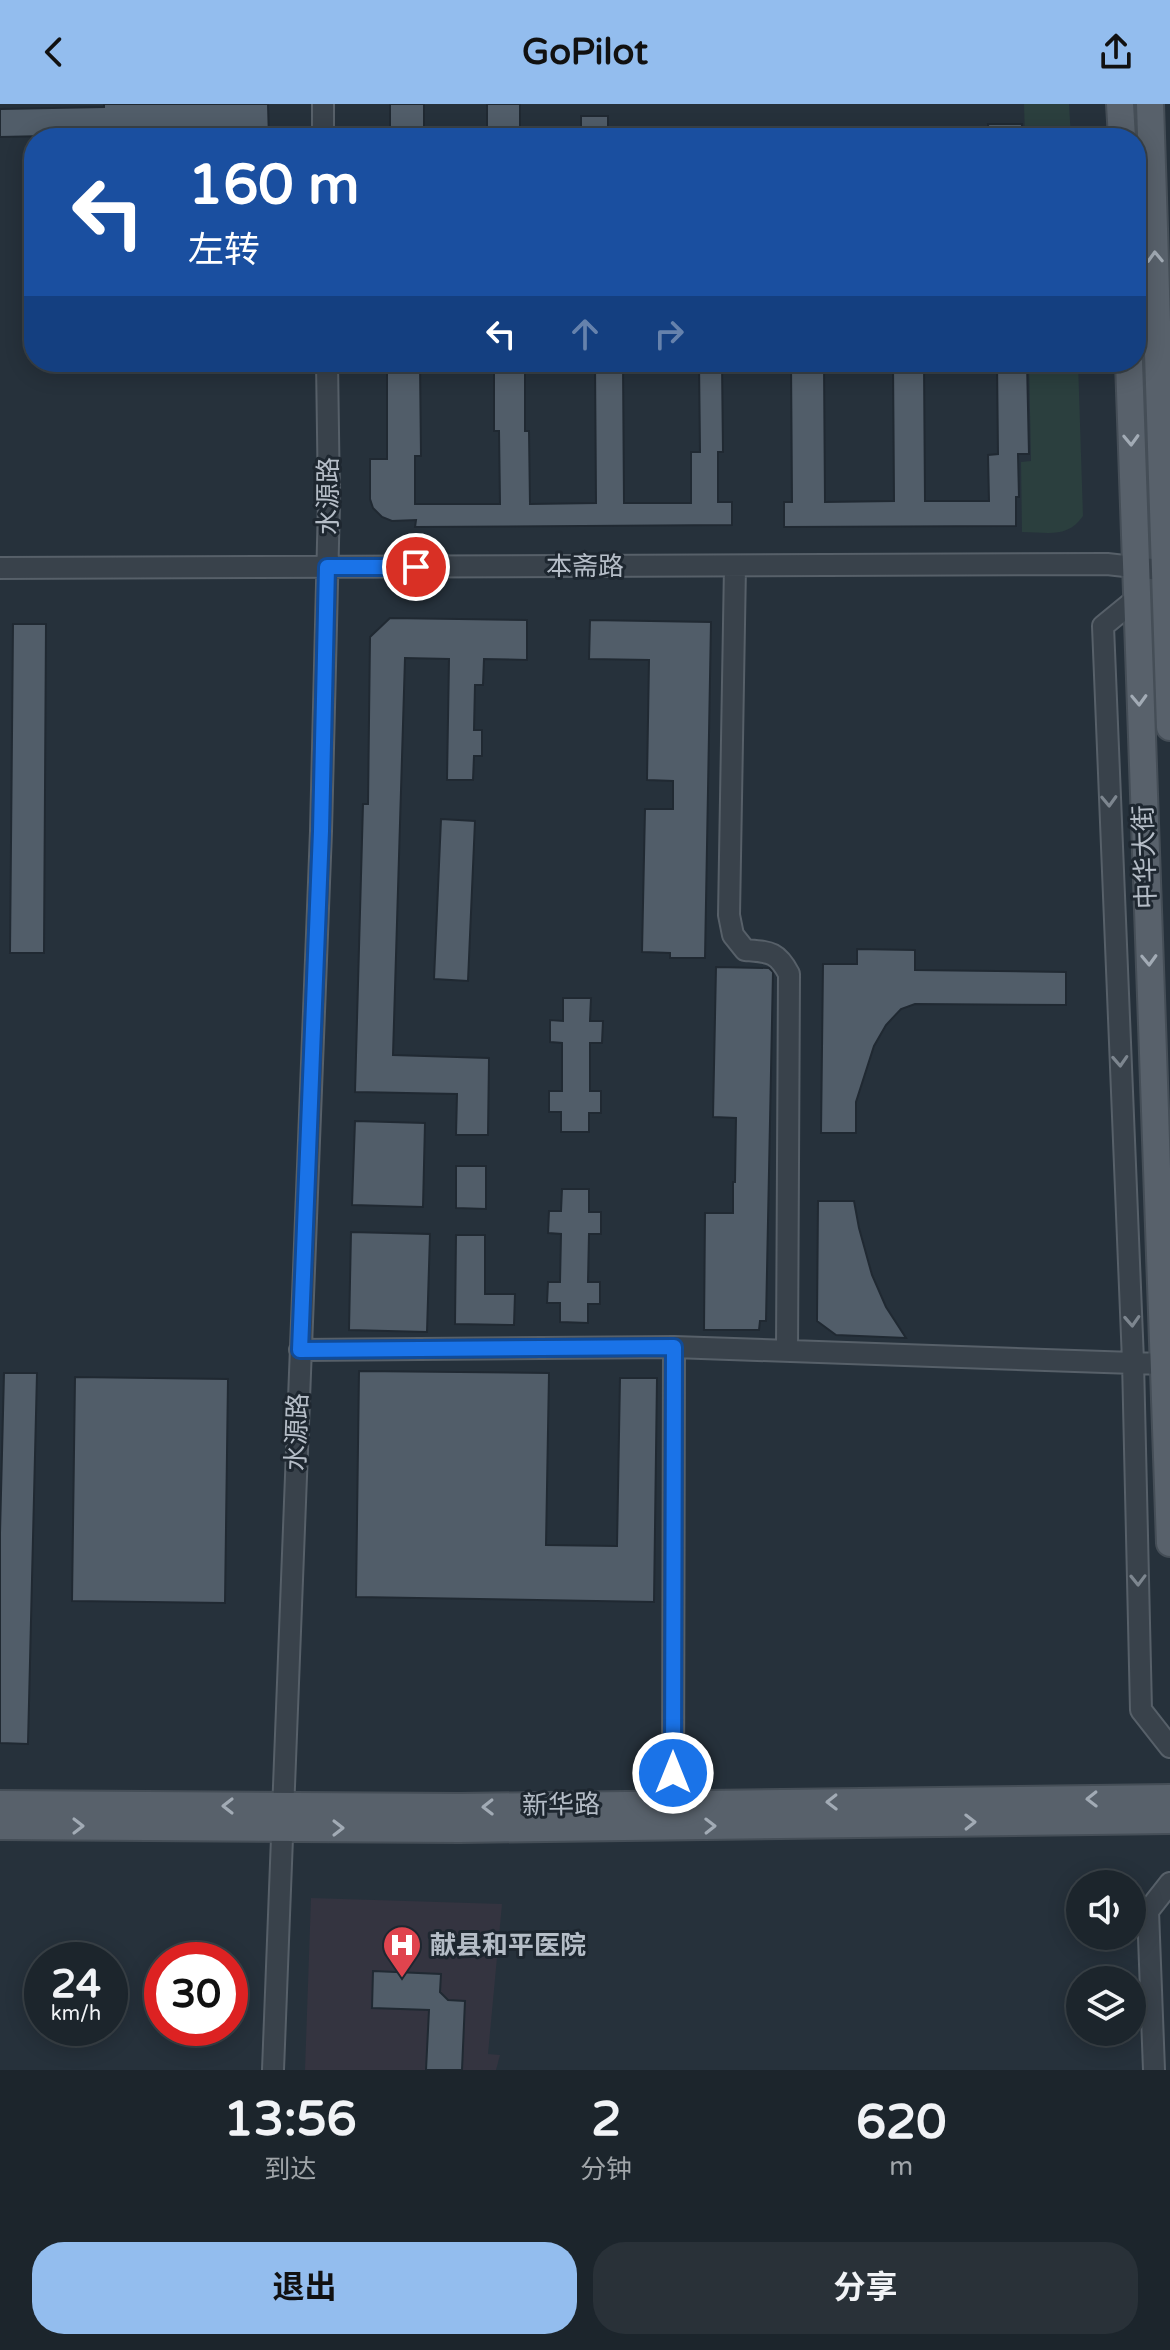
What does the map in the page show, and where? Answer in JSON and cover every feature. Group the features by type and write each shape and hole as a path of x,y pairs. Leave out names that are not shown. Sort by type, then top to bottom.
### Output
{"main road":[{"path":"1120,104 1121,128"},
{"path":"1150,104 1168,570 1170,727"},
{"name":"中华大街","path":"1129,372 1170,1543"},
{"name":"新华路","path":"0,1826 282,1817 460,1807 1170,1798"},
{"name":"新华路","path":"0,1804 460,1829 1170,1820"}],"street":[{"path":"323,104 323,128"},
{"name":"水源路","path":"273,2070 321,831 329,502 327,372"},
{"name":"本斋路","path":"0,568 1107,564 1168,570"},
{"path":"735,566 729,915 733,935 745,950 768,952 781,959 789,974 787,1351"},
{"path":"1136,599 1103,626 1133,1361 1141,1710 1170,1747"},
{"path":"673,1803 674,1347"},
{"path":"300,1350 674,1347 1163,1364"},
{"path":"1154,2070 1148,1911 1170,1883"}],"shaded area":[{"name":"献县和平医院","path":"311,1898 502,1904 488,2054 500,2055 496,2070 305,2070"}],"green space":[{"path":"1024,104 1069,104 1070,128 1025,128"},
{"path":"1029,372 1078,372 1083,516 1070,528 1056,533 1022,532 1021,462 1031,461"}],"building":[{"path":"104,104 268,104 269,128 24,128 24,136 0,137 0,109 104,107"},
{"path":"390,104 424,104 424,128 390,128"},
{"path":"487,104 520,104 520,128 487,128"},
{"path":"581,116 608,116 608,128 581,128"},
{"path":"988,124 1022,124 1022,128 988,128"},
{"path":"387,372 420,372 421,456 415,456 415,504 500,504 499,431 494,431 494,372 525,372 530,504 596,503 595,372 623,372 624,503 691,503 691,452 700,452 699,372 722,372 723,452 718,452 718,502 732,502 732,525 415,527 416,520 392,521 373,508 370,499 370,459 387,459"},
{"path":"791,372 824,372 825,502 894,501 893,372 924,372 925,501 989,501 988,455 998,454 997,372 1027,372 1029,454 1018,454 1016,526 784,527 784,502 792,502"},
{"path":"390,618 527,620 527,660 484,659 483,685 475,685 474,730 482,730 482,756 474,756 473,780 447,780 449,659 405,658 393,1055 489,1058 488,1135 456,1135 457,1094 355,1092 363,804 368,804 370,637"},
{"path":"590,620 711,622 705,958 670,958 670,953 642,952 645,809 673,809 673,781 647,780 649,660 589,659"},
{"path":"13,624 46,624 44,953 10,953"},
{"path":"441,819 475,821 468,981 434,979"},
{"path":"857,949 915,950 915,970 1066,972 1066,1005 915,1004 901,1009 886,1025 874,1046 856,1102 856,1133 821,1133 823,964 857,964"},
{"path":"716,967 769,968 773,972 766,1321 760,1321 759,1330 704,1330 705,1213 733,1213 735,1182 736,1118 713,1117"},
{"path":"563,998 591,998 590,1021 603,1021 602,1043 590,1043 590,1091 601,1091 601,1113 589,1113 589,1132 561,1132 561,1112 549,1112 549,1091 562,1091 562,1043 550,1042 550,1020 563,1021"},
{"path":"355,1121 425,1123 423,1207 352,1205"},
{"path":"456,1166 486,1166 486,1209 456,1208"},
{"path":"562,1189 589,1189 589,1212 601,1212 601,1234 589,1234 588,1282 600,1282 600,1304 588,1304 588,1323 560,1322 560,1303 547,1303 548,1282 560,1282 561,1234 548,1233 549,1211 561,1211"},
{"path":"818,1201 854,1201 872,1275 886,1307 906,1338 836,1335 817,1321"},
{"path":"351,1232 430,1234 427,1332 349,1330"},
{"path":"456,1235 485,1235 485,1294 515,1294 514,1325 455,1324"},
{"path":"359,1371 549,1373 546,1545 617,1546 620,1378 657,1378 654,1602 356,1597"},
{"path":"4,1373 37,1373 28,1744 0,1743"},
{"path":"75,1377 228,1379 225,1603 72,1601"},
{"path":"373,1971 441,1974 440,1992 448,2000 465,2001 462,2070 426,2070 429,2010 372,2008"}],"place":[{"name":"献县和平医院","path":"402,1979"}],"route":[{"path":"416,567 327,567 321,831 300,1350 674,1347 673,1773"}]}
